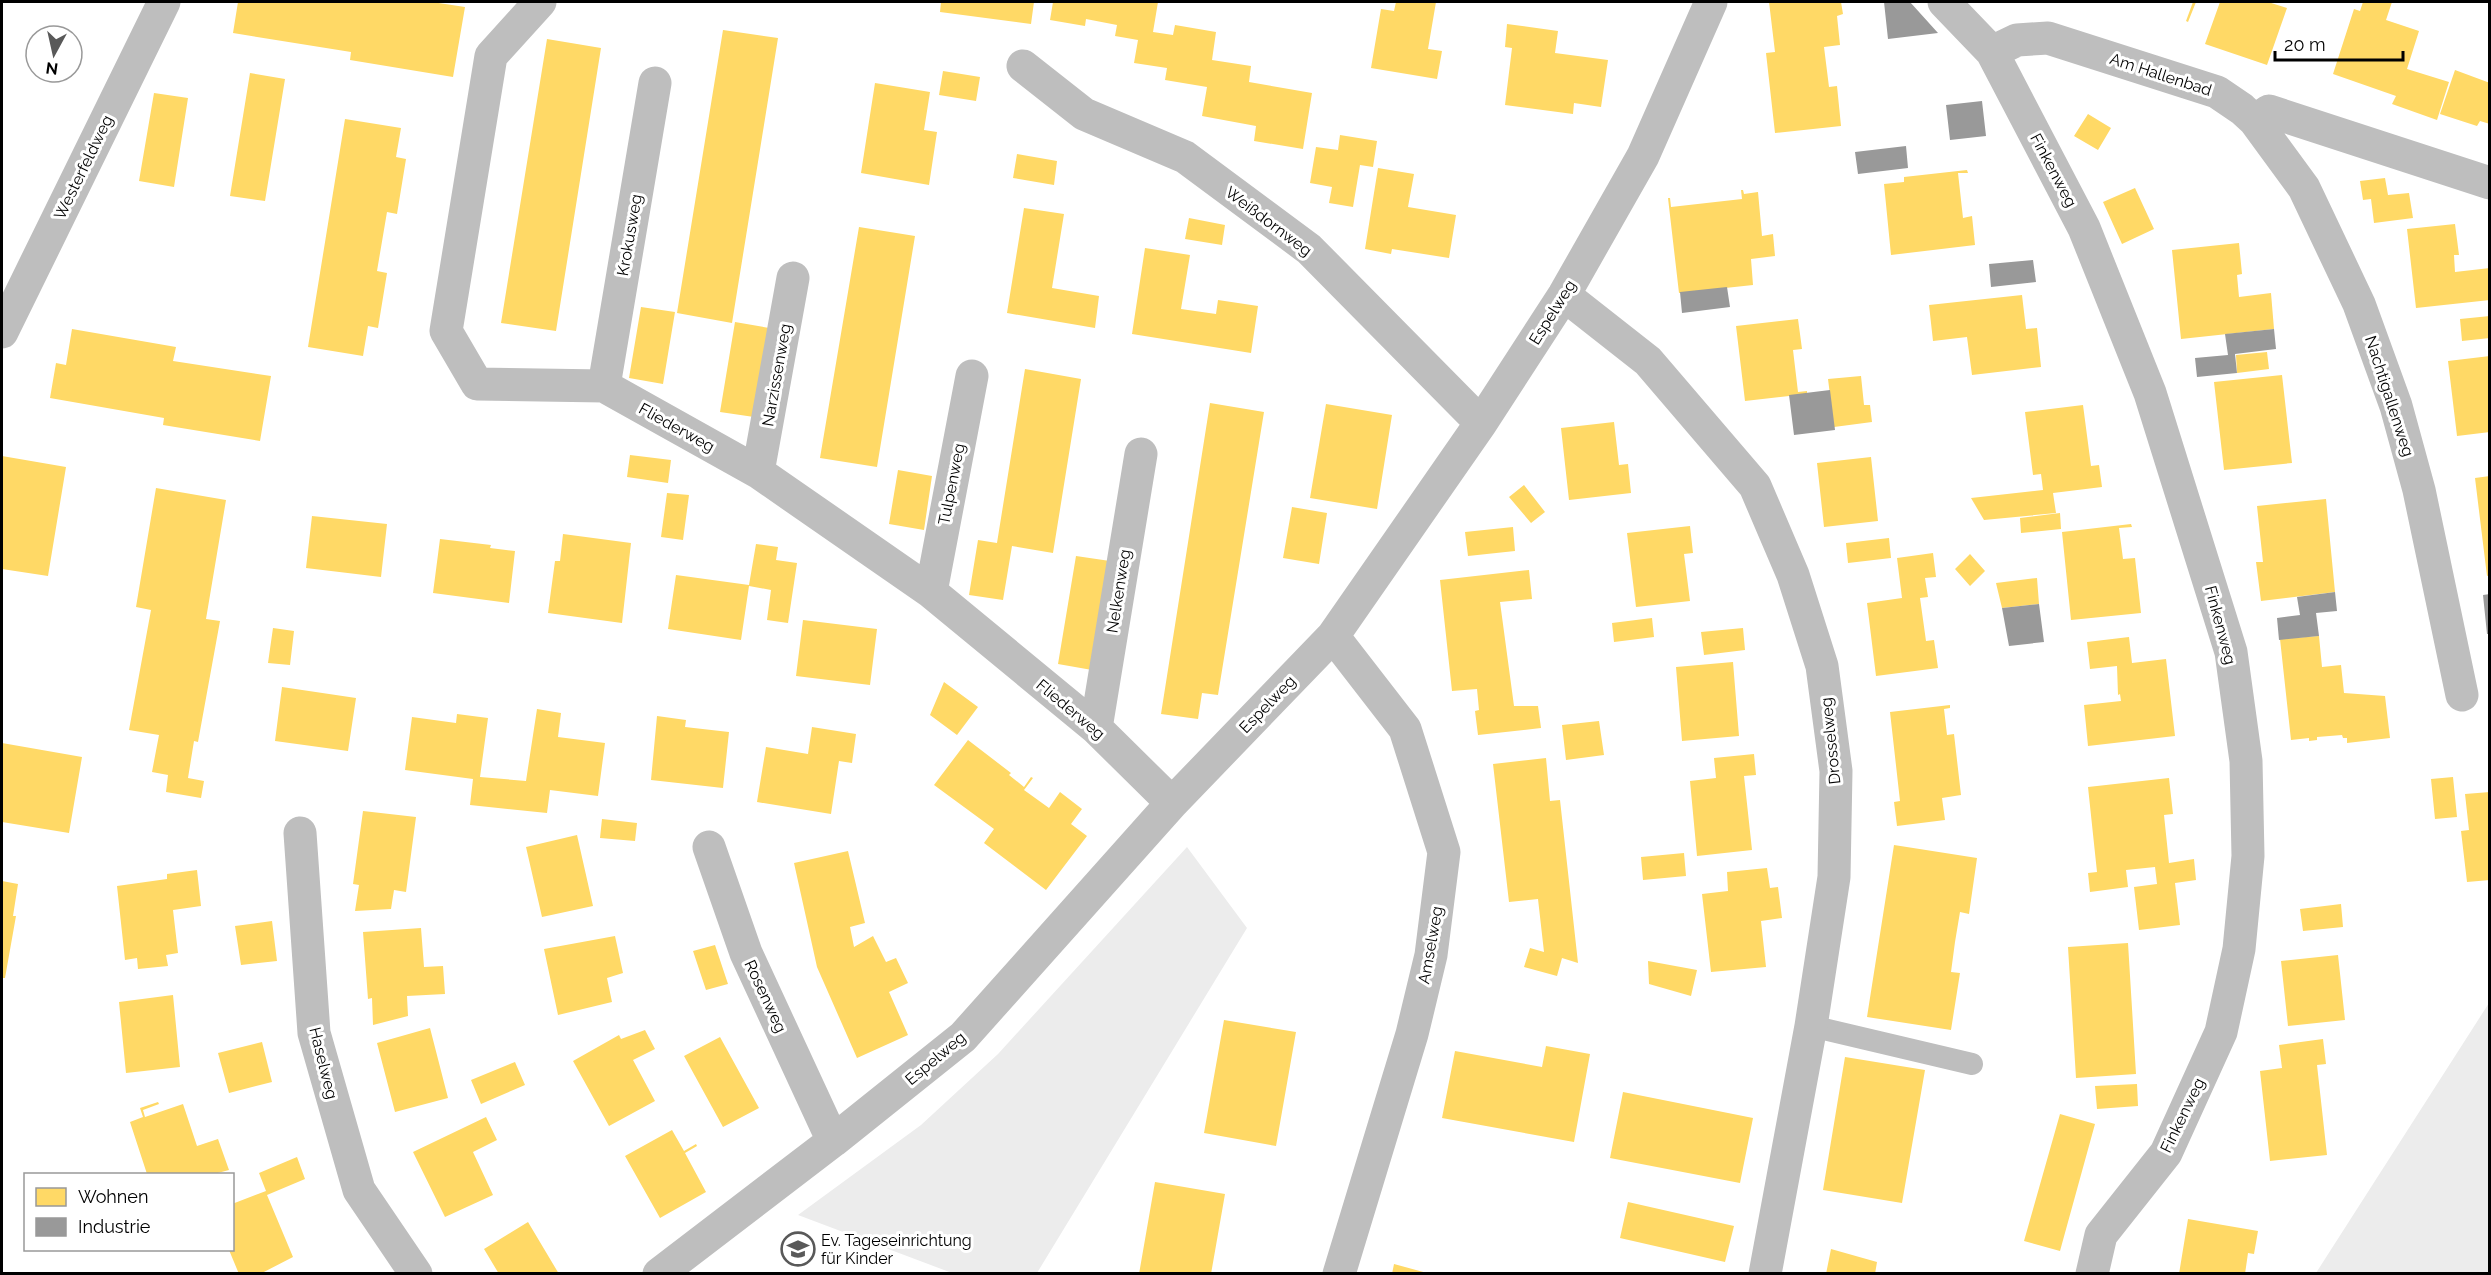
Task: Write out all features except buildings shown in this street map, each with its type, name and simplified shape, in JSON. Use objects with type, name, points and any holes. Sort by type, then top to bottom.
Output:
[{"type":"street","name":"Westerfeldweg","points":[[2,332],[12,289],[164,2]]},
{"type":"street","name":"Fliederweg","points":[[540,2],[491,56],[446,331],[477,384],[604,386],[758,472],[931,592],[1096,728],[1172,803]]},
{"type":"street","name":"Espelweg","points":[[659,1274],[833,1141],[963,1036],[1172,803],[1333,636],[1481,423],[1564,295],[1643,156],[1710,2]]},
{"type":"street","name":"Finkenweg","points":[[1944,2],[1992,52],[2084,228],[2150,393],[2231,652],[2246,761],[2248,856],[2246,880],[2239,949],[2221,1032],[2166,1153],[2101,1235],[2091,1274]]},
{"type":"street","name":"Am Hallenbad","points":[[1992,52],[2017,40],[2048,38],[2217,92],[2242,109],[2255,122]]},
{"type":"street","name":"Weißdornweg","points":[[1023,66],[1084,114],[1185,157],[1309,249],[1481,423]]},
{"type":"street","name":"Krokusweg","points":[[604,386],[655,83]]},
{"type":"street","points":[[2255,122],[2269,111],[2490,183]]},
{"type":"street","name":"Nachtigallenweg","points":[[2255,122],[2304,188],[2360,304],[2396,406],[2419,490],[2462,695]]},
{"type":"street","name":"Narzissenweg","points":[[758,472],[793,278]]},
{"type":"street","name":"Drosselweg","points":[[1564,295],[1648,361],[1755,486],[1793,575],[1822,666],[1836,771],[1834,878],[1811,1026],[1765,1274]]},
{"type":"street","name":"Tulpenweg","points":[[931,592],[972,375]]},
{"type":"street","name":"Nelkenweg","points":[[1096,728],[1141,454]]},
{"type":"street","name":"Amselweg","points":[[1333,636],[1405,729],[1444,852],[1431,955],[1412,1034],[1338,1274]]},
{"type":"street","name":"Haselweg","points":[[300,833],[314,1033],[359,1190],[416,1274]]},
{"type":"street","name":"Rosenweg","points":[[709,847],[747,952],[833,1141]]},
{"type":"lane","points":[[1811,1026],[1972,1064]]},
{"type":"shaded area","points":[[1187,847],[1247,928],[1037,1273],[952,1273],[798,1215],[921,1125],[998,1054]]},
{"type":"shaded area","points":[[2489,1003],[2489,1273],[2316,1273]]},
{"type":"place","name":"Ev. Tageseinrichtung für Kinder","points":[[798,1249]]}]
